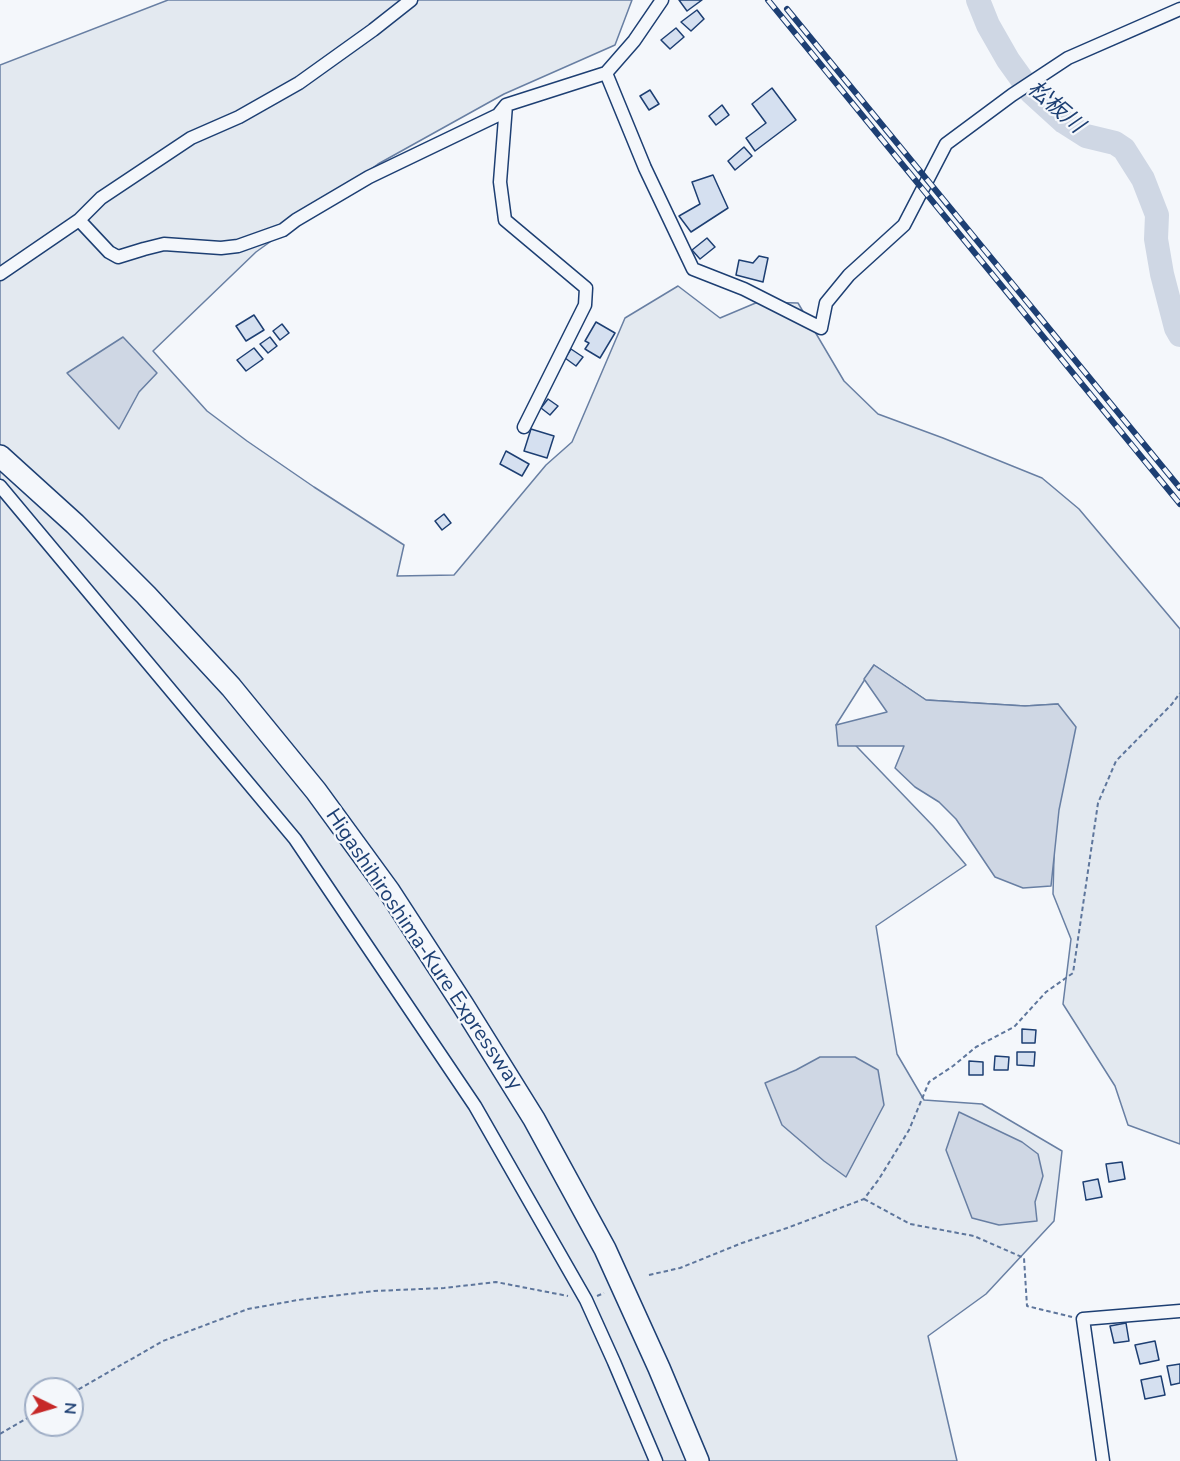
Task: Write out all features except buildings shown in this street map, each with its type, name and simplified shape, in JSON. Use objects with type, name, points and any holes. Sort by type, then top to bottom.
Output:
[{"type":"highway","name":"Higashihiroshima-Kure Expressway","points":[[0,456],[75,524],[146,595],[231,687],[316,790],[388,891],[534,1119],[604,1250],[659,1368],[698,1461]]},
{"type":"street","points":[[0,274],[79,220],[101,198],[191,138],[239,117],[300,83],[411,0]]},
{"type":"street","points":[[79,220],[109,252],[118,257],[164,244],[221,248],[238,246],[283,230],[369,177],[498,115],[506,105],[606,73],[634,41],[662,0]]},
{"type":"street","points":[[606,73],[645,168],[693,269],[744,289],[821,328],[826,303],[849,275],[904,225],[946,144],[1068,57],[1180,9]]},
{"type":"street","points":[[506,105],[500,182],[505,220],[586,288],[585,305],[524,427]]},
{"type":"street","points":[[0,486],[296,839],[475,1106],[586,1300],[656,1461]]},
{"type":"street","points":[[1103,1461],[1083,1319],[1180,1311]]},
{"type":"path","points":[[649,1275],[680,1268],[864,1199],[909,1130],[929,1082],[976,1047],[1014,1027],[1046,992],[1072,973],[1098,803],[1116,761],[1180,693]]},
{"type":"path","points":[[864,1199],[910,1224],[974,1236],[1024,1258],[1027,1306],[1083,1319]]},
{"type":"path","points":[[84,1386],[164,1341],[248,1309],[297,1300],[374,1291],[444,1288],[496,1282],[586,1300]]},
{"type":"path","points":[[0,1434],[24,1420]]},
{"type":"shaded area","points":[[168,0],[632,0],[615,45],[504,94],[378,164],[256,252],[153,351],[207,411],[314,487],[404,545],[397,576],[454,575],[546,465],[572,442],[625,318],[678,286],[720,318],[758,302],[798,303],[844,381],[878,414],[1042,478],[1079,509],[1180,629],[1180,1144],[1128,1125],[1115,1086],[1063,1004],[1071,939],[1053,894],[1058,704],[1025,706],[926,700],[874,665],[836,725],[933,826],[966,865],[876,926],[897,1054],[924,1100],[982,1104],[1062,1151],[1054,1221],[986,1294],[928,1336],[957,1461],[0,1461],[0,65]]},
{"type":"shaded area","points":[[123,337],[157,373],[139,392],[119,429],[67,373]]},
{"type":"shaded area","points":[[874,665],[926,700],[1025,706],[1058,704],[1076,727],[1059,810],[1051,886],[1023,888],[995,877],[956,819],[939,802],[915,787],[895,768],[904,746],[838,746],[836,725],[887,712],[864,679]]},
{"type":"shaded area","points":[[820,1057],[855,1057],[878,1070],[884,1105],[846,1177],[782,1125],[765,1083]]},
{"type":"shaded area","points":[[959,1112],[1022,1142],[1038,1154],[1043,1176],[1035,1202],[1037,1221],[999,1225],[972,1218],[946,1150]]},
{"type":"waterway","name":"松板川","points":[[978,0],[988,25],[1008,60],[1031,92],[1064,122],[1086,136],[1115,143],[1124,149],[1143,179],[1157,215],[1156,239],[1162,274],[1176,328],[1180,335]]},
{"type":"railway","points":[[768,0],[1180,504]]},
{"type":"railway","points":[[787,9],[1180,488]]}]
